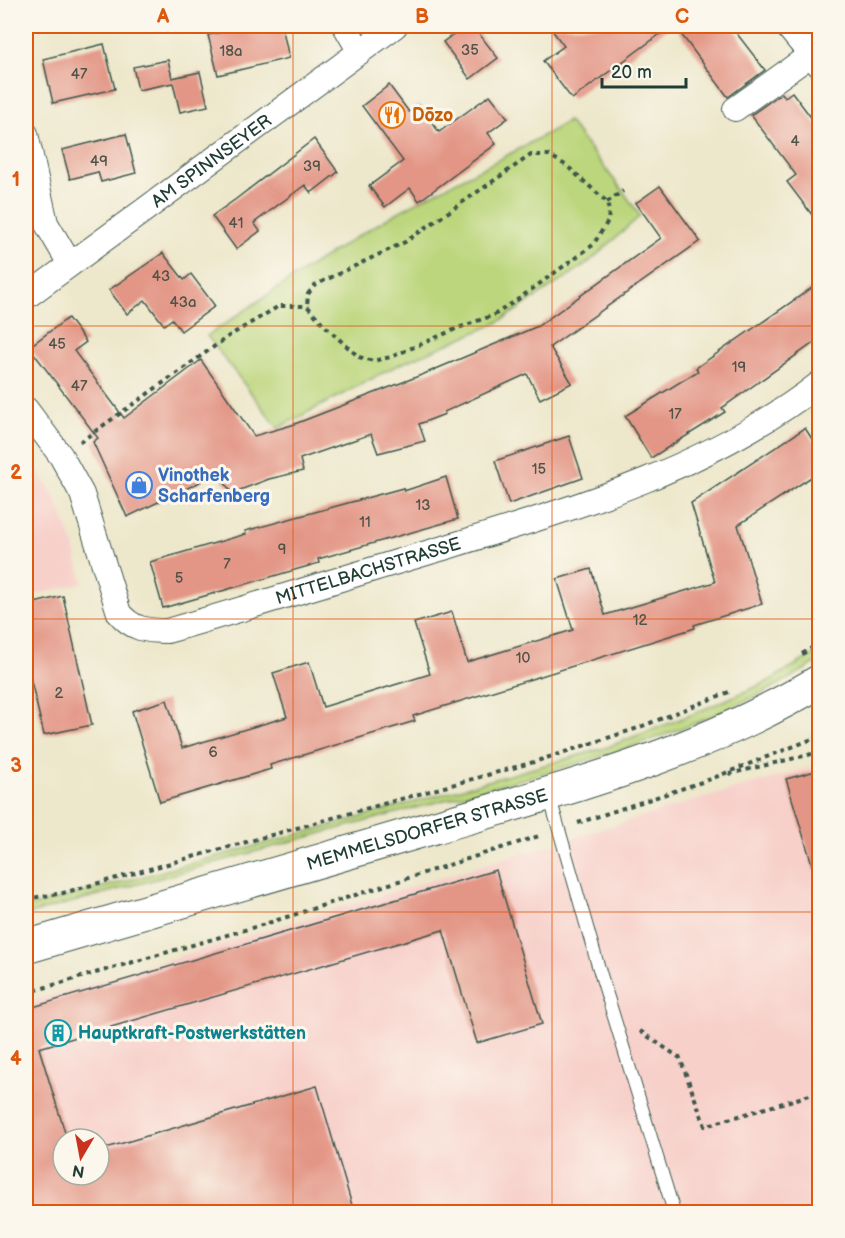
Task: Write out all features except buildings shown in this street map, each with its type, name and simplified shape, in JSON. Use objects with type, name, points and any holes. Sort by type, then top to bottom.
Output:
[{"type":"main road","name":"MEMMELSDORFER STRASSE","points":[[26,946],[549,794],[651,761],[733,728],[819,681]]},
{"type":"street","points":[[345,26],[360,52]]},
{"type":"street","name":"AM SPINNSEYER","points":[[26,297],[395,26]]},
{"type":"street","points":[[735,109],[816,56],[787,26]]},
{"type":"street","points":[[26,134],[46,223],[70,264]]},
{"type":"street","name":"MITTELBACHSTRASSE","points":[[26,409],[61,456],[82,494],[119,613],[126,622],[140,629],[166,631],[529,522],[622,490],[734,438],[795,402],[819,383]]},
{"type":"lane","points":[[549,794],[618,1034],[674,1212]]},
{"type":"path","points":[[531,155],[549,155],[567,166],[607,202],[608,221],[593,245],[517,300],[494,315],[391,357],[373,361],[358,357],[307,306],[308,294],[315,285],[405,243],[531,155]]},
{"type":"path","points":[[607,202],[623,191]]},
{"type":"path","points":[[61,456],[230,336],[279,306],[307,306]]},
{"type":"path","points":[[799,655],[819,643]]},
{"type":"path","points":[[26,898],[63,893],[534,762],[635,729],[738,688]]},
{"type":"path","points":[[26,993],[264,924],[559,830],[708,780],[819,736]]},
{"type":"path","points":[[708,780],[819,752]]},
{"type":"path","points":[[618,1034],[639,1030],[680,1058],[705,1126],[819,1092]]},
{"type":"shaded area","points":[[26,451],[56,499],[74,546],[83,583],[26,597]]},
{"type":"shaded area","points":[[819,765],[819,1212],[26,1212],[26,1003]]},
{"type":"green space","points":[[568,121],[640,216],[588,263],[497,323],[396,366],[278,428],[207,336],[371,228]]},
{"type":"green space","points":[[819,651],[819,661],[772,688],[724,711],[623,749],[519,780],[26,915],[26,908],[326,827],[605,748],[767,682]]},
{"type":"place","name":"Dōzo","points":[[392,115]]},
{"type":"place","name":"Vinothek Scharfenberg","points":[[139,485]]},
{"type":"place","name":"Hauptkraft-Postwerkstätten","points":[[58,1033]]}]
